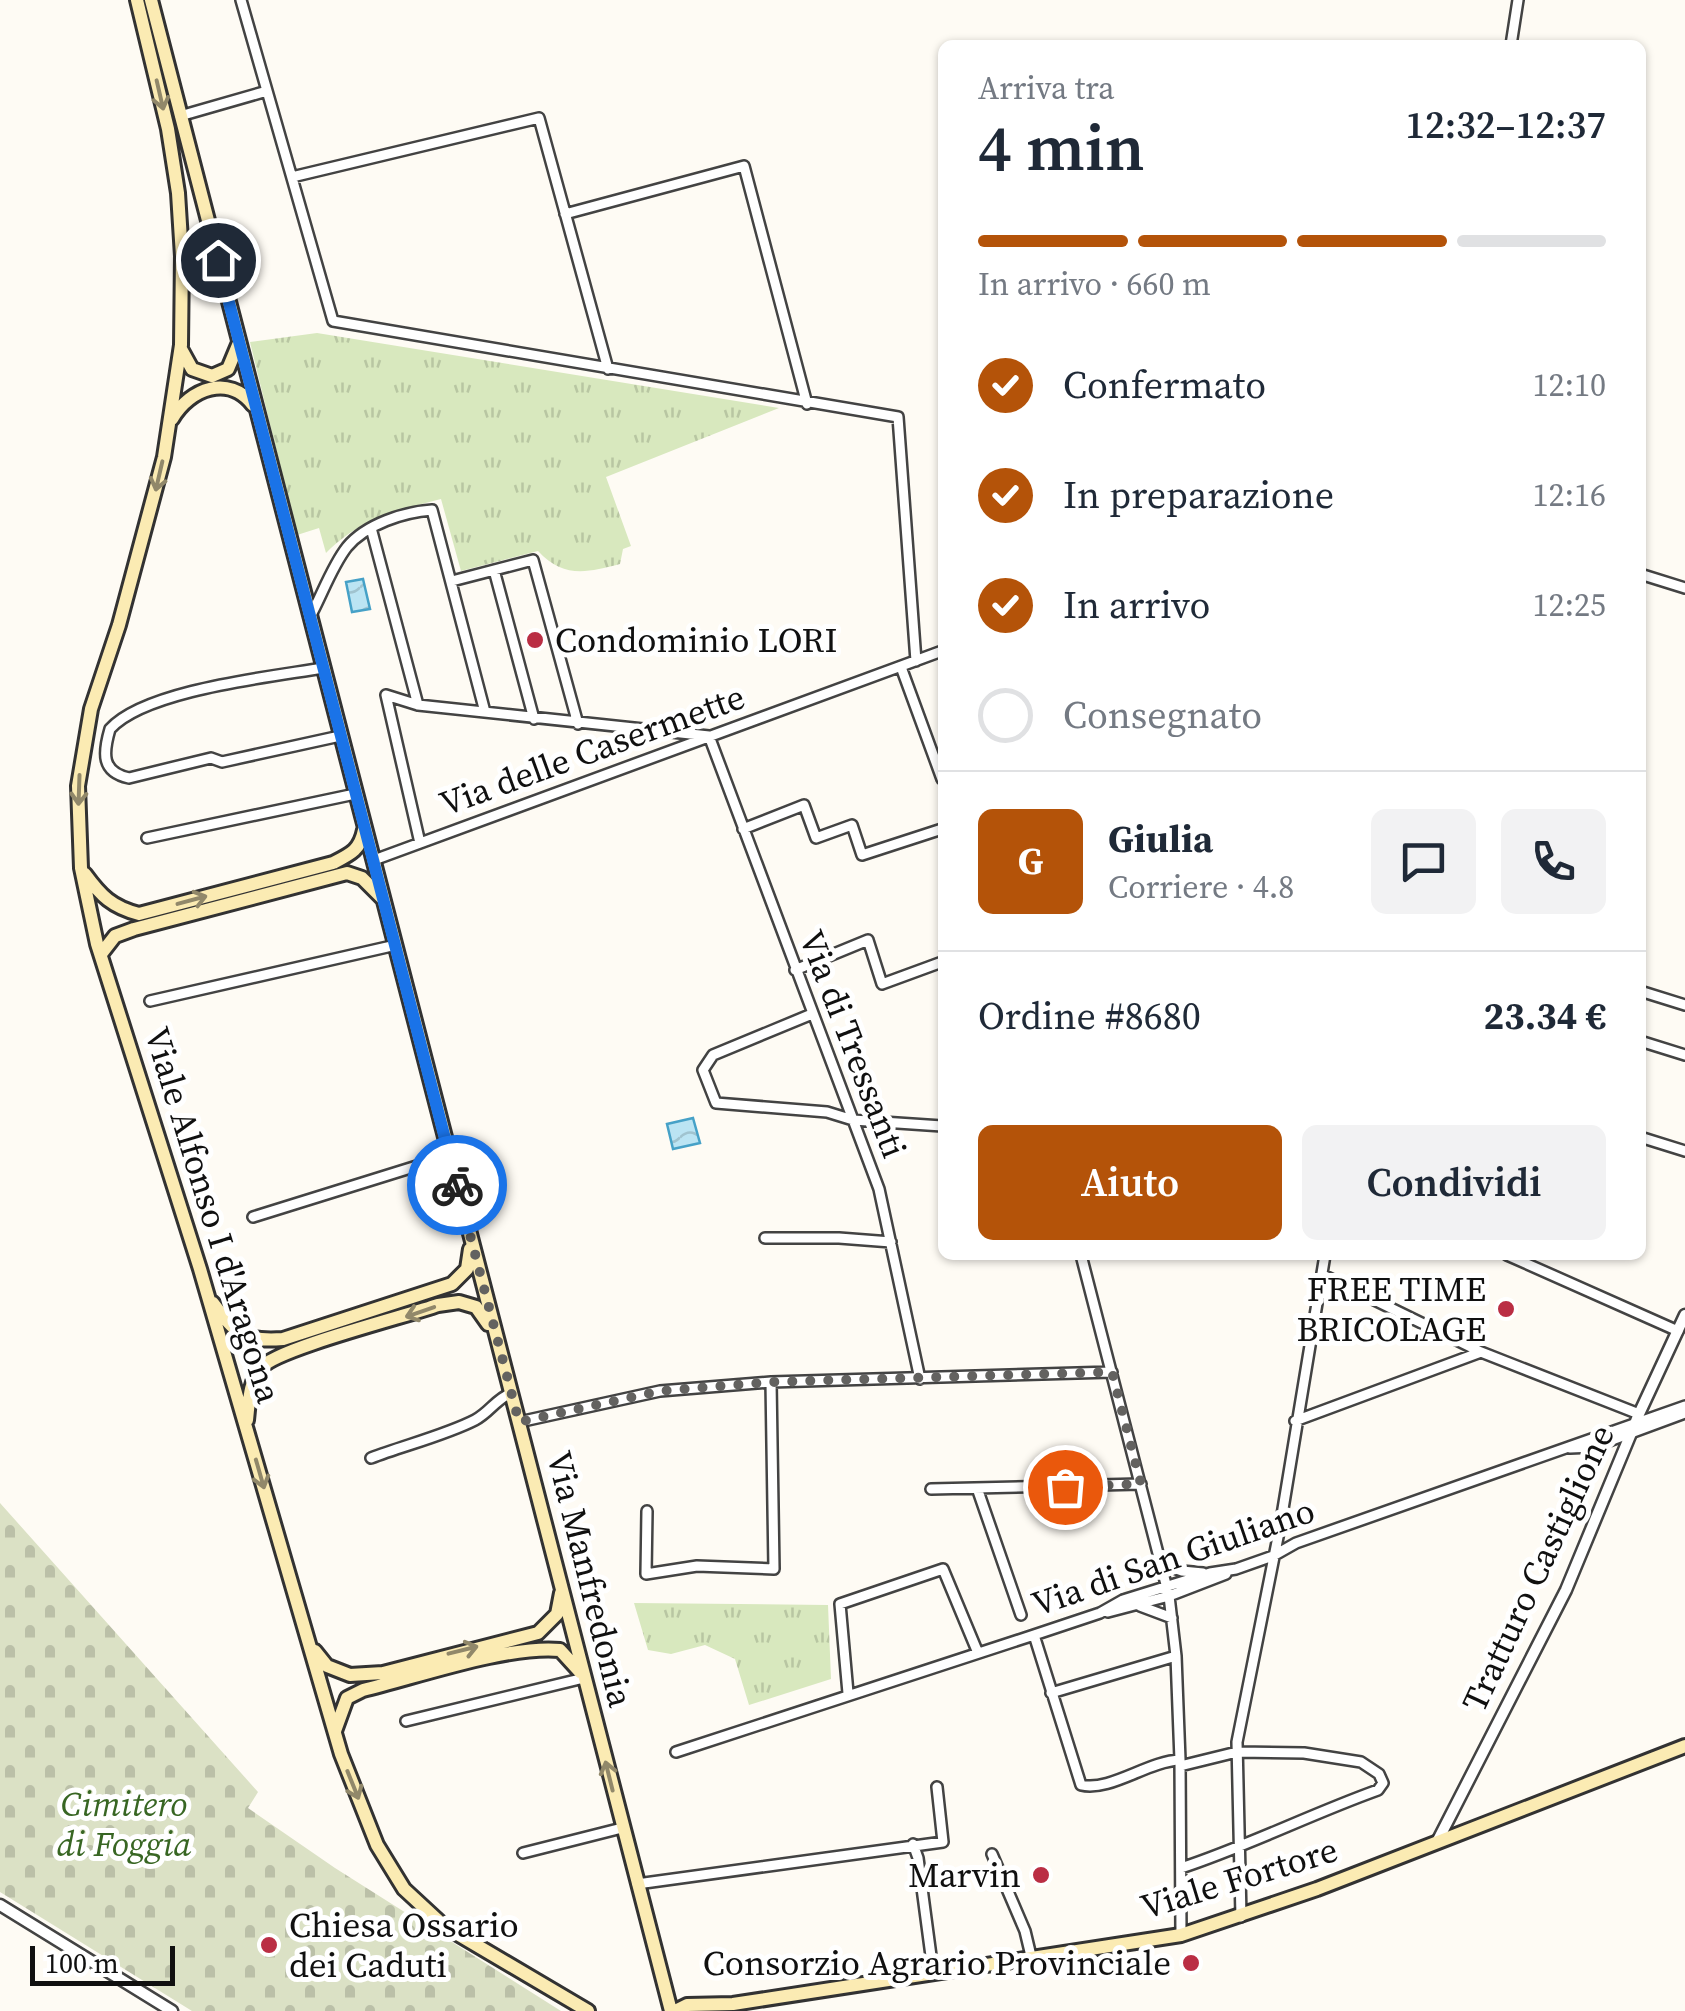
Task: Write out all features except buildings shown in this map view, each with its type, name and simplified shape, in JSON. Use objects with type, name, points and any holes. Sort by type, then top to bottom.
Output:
[{"type":"main road","points":[[137,0],[168,129],[178,193],[182,256],[180,345],[185,360],[194,372],[216,376],[233,364],[238,333]]},
{"type":"main road","name":"Via Manfredonia","points":[[151,0],[662,1983],[676,2000],[676,2008]]},
{"type":"main road","name":"Viale Alfonso I d'Aragona","points":[[180,345],[170,425],[148,521],[90,709],[78,786],[81,868],[101,954],[208,1297],[335,1732],[377,1845],[404,1889],[444,1926],[586,2011]]},
{"type":"main road","points":[[170,425],[190,396],[222,387],[244,395],[259,416]]},
{"type":"main road","points":[[81,868],[115,908],[139,914],[333,864],[355,852],[365,828]]},
{"type":"main road","points":[[101,954],[115,936],[134,929],[347,873],[362,878],[383,900]]},
{"type":"main road","points":[[208,1297],[229,1324],[254,1341],[283,1339],[452,1284],[467,1269],[471,1241]]},
{"type":"main road","points":[[246,1428],[253,1382],[263,1364],[291,1350],[459,1302],[476,1307],[497,1340]]},
{"type":"main road","points":[[310,1646],[327,1666],[350,1675],[383,1673],[538,1633],[557,1614],[562,1588]]},
{"type":"main road","points":[[335,1732],[347,1698],[363,1690],[492,1658],[539,1648],[560,1650],[584,1678]]},
{"type":"main road","name":"Viale Fortore","points":[[676,2008],[733,2004],[1181,1934],[1240,1917],[1685,1746]]},
{"type":"main road","name":"Viale Fortore","points":[[718,2011],[733,2004]]},
{"type":"street","points":[[241,0],[334,321],[898,417],[916,661]]},
{"type":"street","points":[[1512,40],[1518,0]]},
{"type":"street","points":[[180,116],[267,91]]},
{"type":"street","points":[[292,177],[539,118],[608,369]]},
{"type":"street","points":[[566,214],[744,166],[807,404]]},
{"type":"street","points":[[310,617],[348,546],[371,528],[432,510],[485,712]]},
{"type":"street","points":[[371,528],[418,705]]},
{"type":"street","points":[[452,580],[533,560],[578,724]]},
{"type":"street","points":[[494,570],[534,719]]},
{"type":"street","points":[[1646,576],[1685,588]]},
{"type":"street","name":"Via delle Casermette","points":[[374,860],[938,653]]},
{"type":"street","points":[[901,667],[938,768]]},
{"type":"street","points":[[323,668],[212,688],[142,708],[110,730],[104,756],[107,768],[129,778],[211,758],[222,762],[340,736]]},
{"type":"street","points":[[420,843],[386,694],[418,705],[708,736]]},
{"type":"street","name":"Via di Tressanti","points":[[708,736],[879,1188],[920,1379]]},
{"type":"street","points":[[147,838],[355,794]]},
{"type":"street","points":[[742,829],[804,804],[816,838],[852,825],[862,854],[938,830]]},
{"type":"street","points":[[795,970],[868,940],[882,984],[938,963]]},
{"type":"street","points":[[150,1001],[396,944]]},
{"type":"street","points":[[1646,994],[1685,1005]]},
{"type":"street","points":[[812,1014],[713,1055],[703,1070],[716,1103],[938,1126]]},
{"type":"street","points":[[1646,1043],[1685,1056]]},
{"type":"street","points":[[1646,1139],[1685,1151]]},
{"type":"street","points":[[253,1216],[449,1156]]},
{"type":"street","points":[[765,1238],[891,1242]]},
{"type":"street","points":[[1083,1260],[1162,1564],[1172,1618],[1180,1763],[1181,1934]]},
{"type":"street","points":[[1240,1917],[1237,1752],[1324,1260]]},
{"type":"street","points":[[1518,1260],[1678,1331]]},
{"type":"street","points":[[1323,1275],[1635,1424]]},
{"type":"street","name":"Tratturo Castiglione","points":[[1437,1842],[1566,1590],[1685,1314]]},
{"type":"street","points":[[1295,1421],[1482,1352]]},
{"type":"street","points":[[519,1422],[660,1391],[771,1382],[1112,1372]]},
{"type":"street","points":[[647,1512],[646,1574],[698,1566],[774,1569],[771,1382]]},
{"type":"street","points":[[371,1458],[471,1422],[490,1411],[497,1399],[511,1393]]},
{"type":"street","points":[[1646,1399],[1663,1412]]},
{"type":"street","name":"Via di San Giuliano","points":[[676,1752],[1034,1635],[1100,1612],[1122,1600],[1168,1591],[1210,1573],[1236,1569],[1296,1543],[1685,1406]]},
{"type":"street","points":[[1562,1449],[1600,1444],[1635,1424],[1685,1414]]},
{"type":"street","points":[[1600,1444],[1622,1454]]},
{"type":"street","points":[[932,1489],[1141,1484]]},
{"type":"street","points":[[977,1488],[1021,1615]]},
{"type":"street","points":[[1162,1564],[1182,1571],[1210,1573]]},
{"type":"street","points":[[848,1693],[840,1604],[943,1569],[978,1653]]},
{"type":"street","points":[[1100,1612],[1137,1606],[1168,1591],[1212,1582],[1236,1569]]},
{"type":"street","points":[[1137,1606],[1172,1618]]},
{"type":"street","points":[[1034,1635],[1082,1785],[1095,1786],[1161,1762],[1180,1763],[1237,1752],[1304,1753],[1362,1762],[1379,1774],[1383,1783],[1378,1790],[1240,1848],[1181,1868]]},
{"type":"street","points":[[1052,1693],[1176,1656]]},
{"type":"street","points":[[406,1721],[584,1678]]},
{"type":"street","points":[[637,1884],[943,1842],[937,1787]]},
{"type":"street","points":[[524,1853],[622,1828]]},
{"type":"street","points":[[913,1844],[933,1971]]},
{"type":"street","points":[[992,1854],[1025,1931],[1031,1956]]},
{"type":"street","points":[[0,1905],[172,2011]]},
{"type":"street","name":"Viale Alfonso I d'Aragona","points":[[572,2002],[598,2011]]},
{"type":"street","points":[[656,2011],[676,2008]]},
{"type":"green space","points":[[317,333],[779,408],[606,477],[631,546],[623,549],[620,564],[576,571],[557,566],[538,551],[461,571],[441,499],[366,524],[326,553],[319,528],[297,535],[250,342]]},
{"type":"green space","name":"Cimitero di Foggia","points":[[0,1503],[258,1792],[248,1808],[561,2011],[192,2011],[0,1892]]},
{"type":"green space","points":[[634,1603],[828,1605],[831,1679],[749,1705],[735,1659],[705,1645],[671,1654],[648,1650]]},
{"type":"water","points":[[363,579],[370,609],[352,612],[346,582]]},
{"type":"water","points":[[693,1118],[700,1143],[673,1149],[667,1124]]},
{"type":"way so far","points":[[457,1185],[519,1422],[660,1391],[771,1382],[1112,1372],[1141,1484],[1065,1487]]},
{"type":"place","name":"Condominio LORI","points":[[535,640]]},
{"type":"place","name":"FREE TIME BRICOLAGE","points":[[1506,1309]]},
{"type":"place","name":"Marvin","points":[[1041,1875]]},
{"type":"place","name":"Chiesa Ossario dei Caduti","points":[[269,1945]]},
{"type":"place","name":"Consorzio Agrario Provinciale","points":[[1191,1963]]},
{"type":"route","points":[[218,260],[457,1185]]}]
